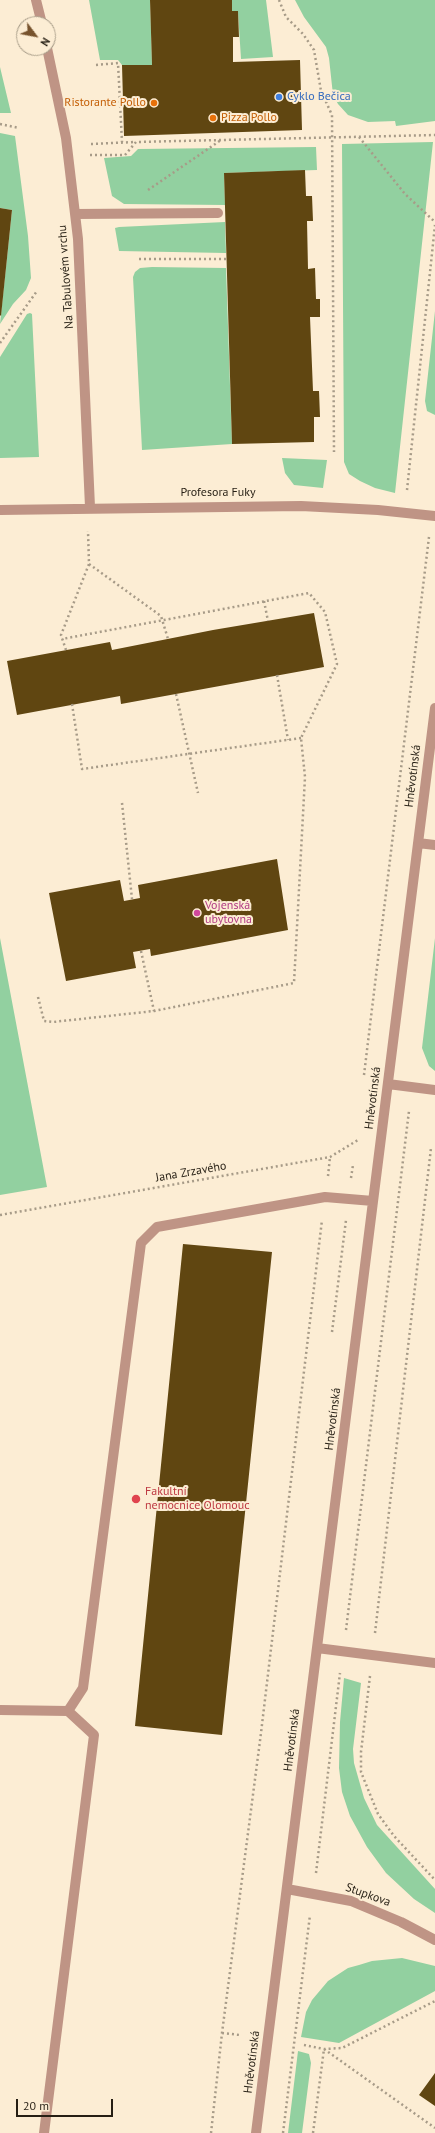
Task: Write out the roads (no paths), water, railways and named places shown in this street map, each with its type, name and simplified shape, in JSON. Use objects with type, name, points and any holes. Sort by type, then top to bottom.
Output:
[{"type":"street","points":[[36,0],[40,16]]},
{"type":"street","name":"Na Tabulovém vrchu","points":[[49,56],[66,138],[80,263],[90,507]]},
{"type":"street","points":[[75,214],[218,213]]},
{"type":"street","name":"Profesora Fuky","points":[[0,510],[90,507],[300,506],[435,516]]},
{"type":"street","name":"Hněvotínská","points":[[256,2133],[435,708]]},
{"type":"street","points":[[418,843],[435,845]]},
{"type":"street","points":[[388,1084],[435,1090]]},
{"type":"street","points":[[68,1711],[83,1688],[141,1243],[157,1227],[325,1197],[373,1200]]},
{"type":"street","points":[[317,1648],[435,1663]]},
{"type":"street","points":[[0,1710],[68,1711],[94,1735],[44,2133]]},
{"type":"street","name":"Stupkova","points":[[287,1889],[351,1901],[376,1910],[435,1940]]},
{"type":"place","name":"Cyklo Bečica","points":[[279,97]]},
{"type":"place","name":"Ristorante Pollo","points":[[154,103]]},
{"type":"place","name":"Pizza Pollo","points":[[213,118]]},
{"type":"place","name":"Vojenská ubytovna","points":[[197,913]]},
{"type":"place","name":"Fakultní nemocnice Olomouc","points":[[136,1499]]}]
